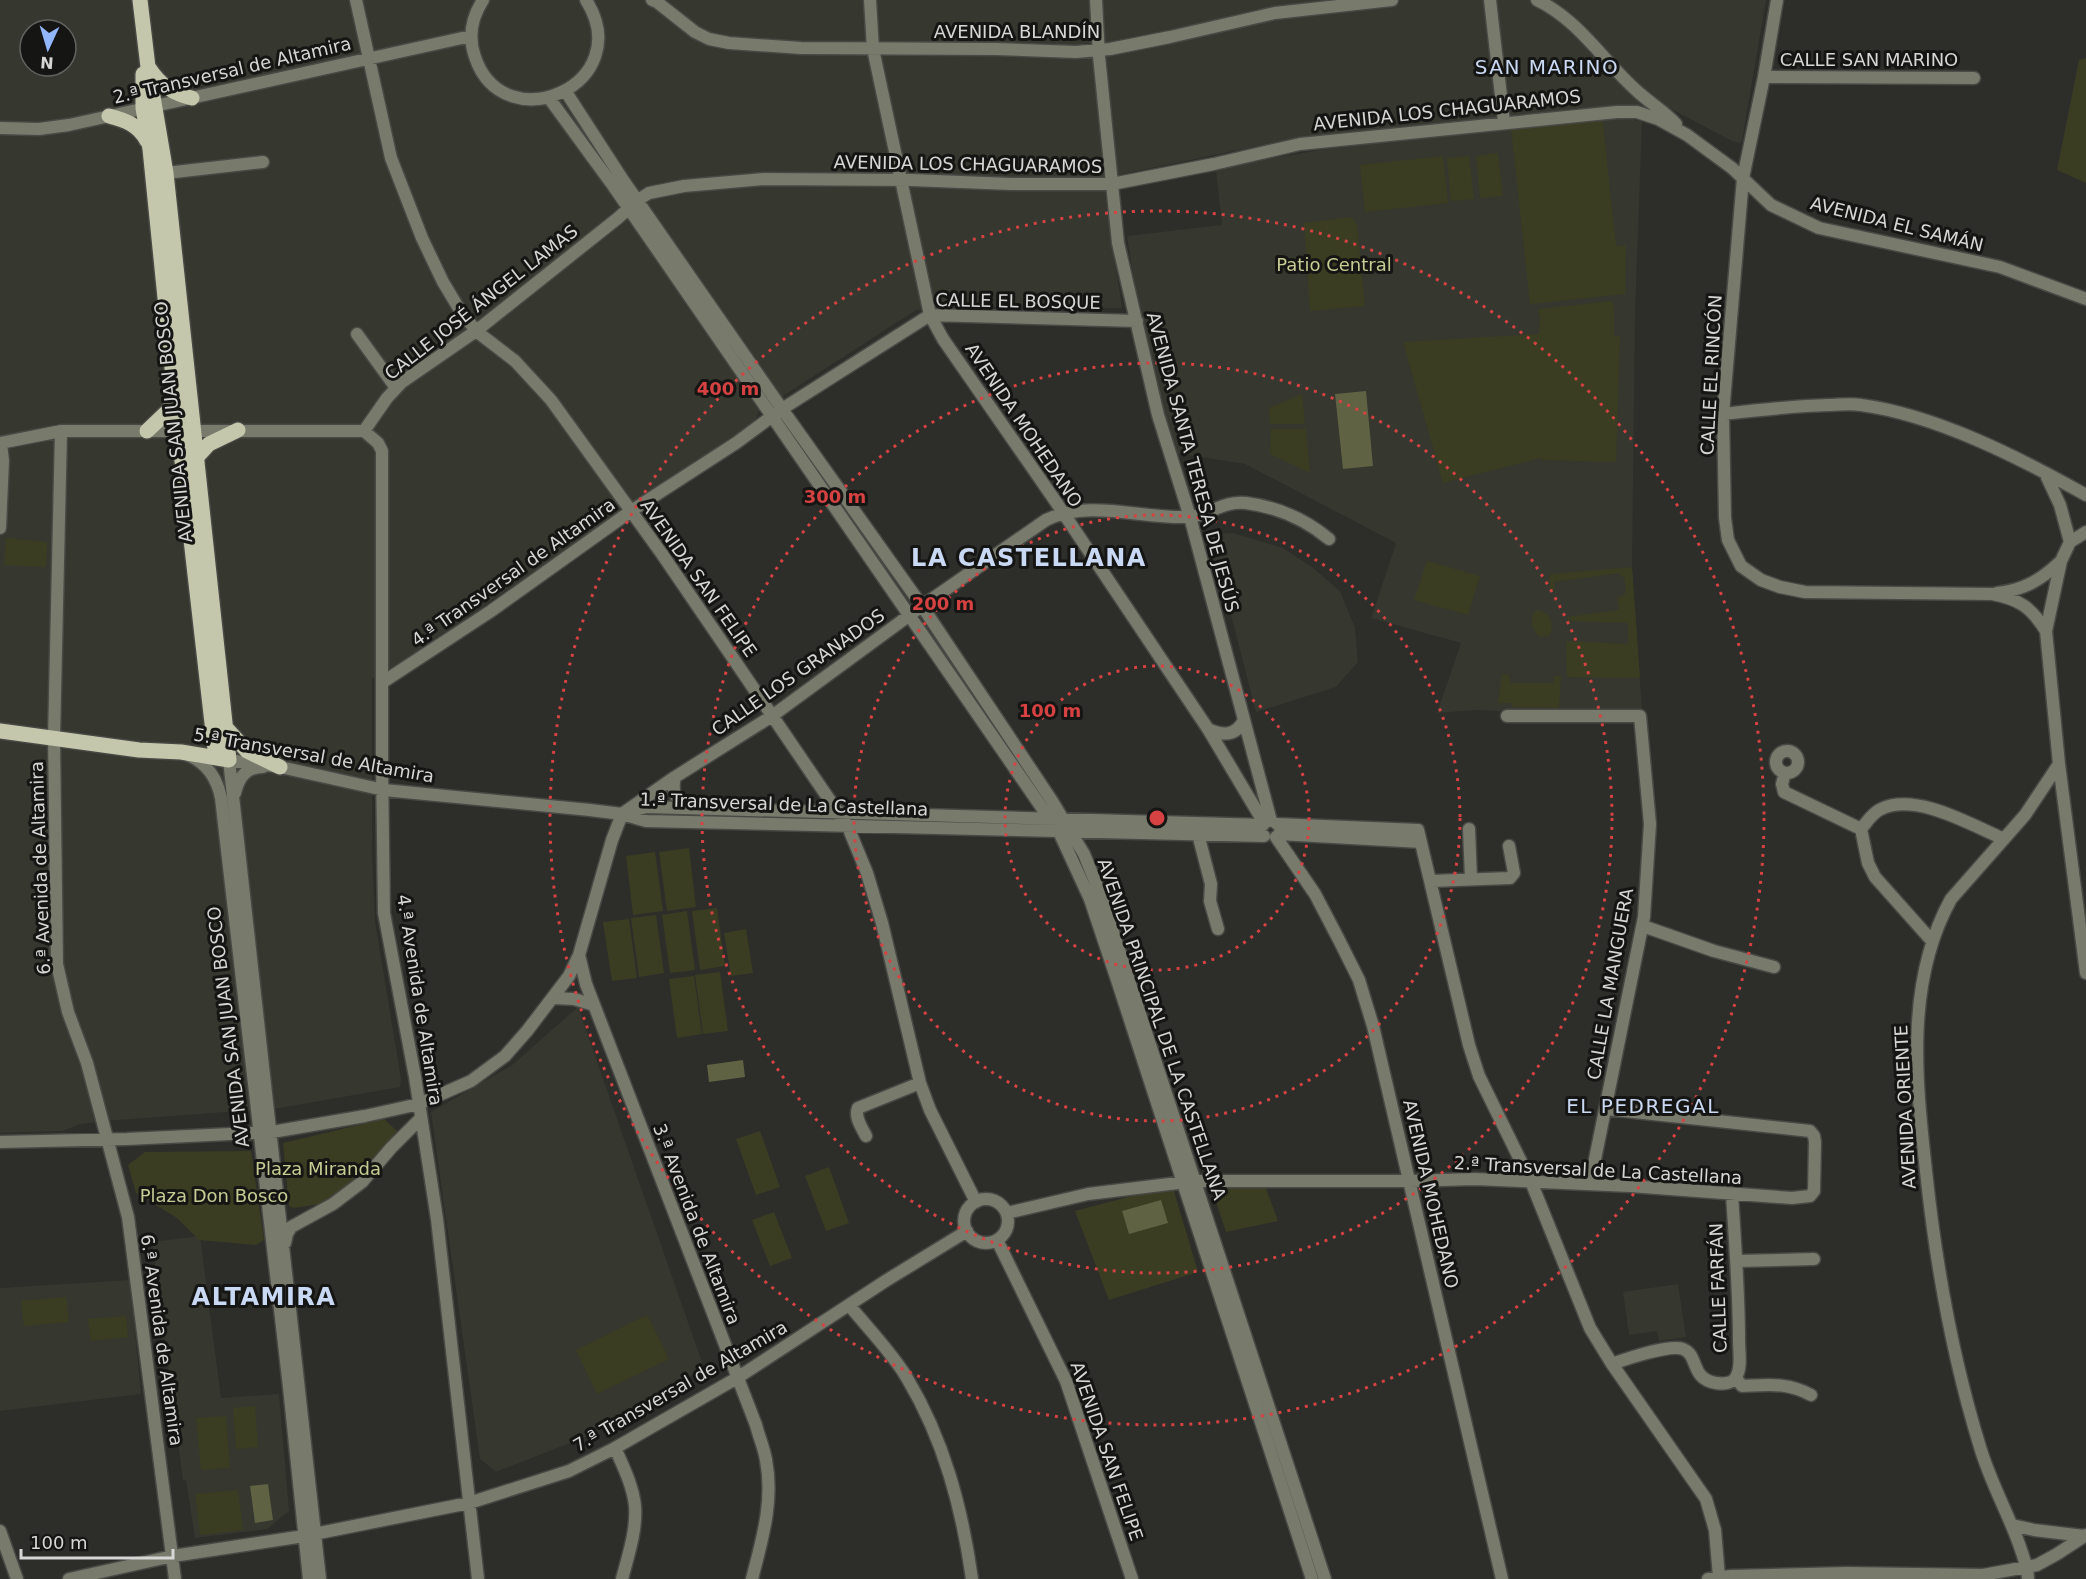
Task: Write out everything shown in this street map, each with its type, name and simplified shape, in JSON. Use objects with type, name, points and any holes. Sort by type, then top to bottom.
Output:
[{"type":"main road","name":"AVENIDA SAN JUAN BOSCO","points":[[140,0],[148,67],[150,149],[175,392],[186,431],[197,458],[220,726]]},
{"type":"main road","points":[[148,67],[166,88],[192,98]]},
{"type":"main road","name":"AVENIDA SAN JUAN BOSCO","points":[[150,107],[166,173],[186,431],[225,764]]},
{"type":"main road","points":[[109,116],[122,119],[141,131],[150,149]]},
{"type":"main road","points":[[147,431],[169,410],[175,392]]},
{"type":"main road","points":[[197,458],[209,444],[238,430]]},
{"type":"main road","points":[[181,752],[205,744],[220,726],[247,751],[279,767]]},
{"type":"main road","name":"5.ª Transversal de Altamira","points":[[0,731],[139,750],[181,752],[225,764]]},
{"type":"street","name":"AVENIDA SAN FELIPE","points":[[356,0],[391,158],[418,228],[443,282],[463,316],[476,331],[515,361],[536,381],[631,511],[848,826],[867,873],[882,923],[920,1083],[930,1110],[976,1202]]},
{"type":"street","points":[[483,0],[474,17],[471,36],[477,64],[495,86],[520,98],[549,98],[566,92],[581,80],[595,55],[597,26],[586,0]]},
{"type":"street","name":"AVENIDA BLANDÍN","points":[[652,0],[695,32],[709,39],[729,43],[873,50],[995,49],[1076,52],[1100,50],[1170,37],[1292,5],[1392,0]]},
{"type":"street","name":"AVENIDA MOHEDANO","points":[[870,0],[873,50],[930,315],[943,339],[1208,729],[1315,894],[1359,980],[1373,1026],[1502,1579]]},
{"type":"street","name":"AVENIDA SANTA TERESA DE JESÚS","points":[[1096,0],[1118,243],[1158,415],[1190,517],[1271,828]]},
{"type":"street","points":[[1490,0],[1504,122]]},
{"type":"street","points":[[1537,0],[1562,15],[1596,46],[1637,92],[1668,115],[1687,135]]},
{"type":"street","name":"CALLE EL RINCÓN","points":[[1777,0],[1743,178],[1723,414],[1725,518],[1728,540],[1741,566],[1761,580],[1805,592],[1992,594],[2013,591],[2030,585],[2040,580],[2061,561]]},
{"type":"street","name":"2.ª Transversal de Altamira","points":[[0,128],[49,128],[471,36]]},
{"type":"street","name":"CALLE SAN MARINO","points":[[1764,77],[1974,78]]},
{"type":"street","name":"AVENIDA PRINCIPAL DE LA CASTELLANA","points":[[566,92],[910,615],[1050,819]]},
{"type":"street","points":[[1637,92],[1639,99],[1637,112]]},
{"type":"street","name":"AVENIDA PRINCIPAL DE LA CASTELLANA","points":[[549,98],[776,413],[922,606],[1061,825],[1090,899],[1189,1181],[1325,1579]]},
{"type":"street","name":"AVENIDA LOS CHAGUARAMOS","points":[[628,209],[649,193],[667,188],[764,179],[1112,184],[1300,144],[1617,112],[1637,112],[1658,119],[1687,135]]},
{"type":"street","points":[[0,138],[18,128]]},
{"type":"street","name":"AVENIDA EL SAMÁN","points":[[1687,135],[1732,168],[1771,205],[1819,228],[2000,267],[2086,299]]},
{"type":"street","points":[[166,173],[263,162]]},
{"type":"street","name":"CALLE JOSÉ ÁNGEL LAMAS","points":[[364,431],[387,398],[406,379],[476,331],[628,209]]},
{"type":"street","name":"CALLE EL BOSQUE","points":[[776,413],[930,315],[1137,321]]},
{"type":"street","points":[[357,334],[396,388]]},
{"type":"street","points":[[1723,414],[1796,406],[1858,404],[1901,412],[1936,424],[2044,472],[2086,495]]},
{"type":"street","name":"4.ª Transversal de Altamira","points":[[383,682],[491,611],[631,511],[776,413]]},
{"type":"street","points":[[0,528],[3,461],[0,443],[61,431],[364,431]]},
{"type":"street","name":"6.ª Avenida de Altamira","points":[[61,431],[54,738],[57,964],[68,1012],[87,1064],[128,1217],[175,1579]]},
{"type":"street","name":"4.ª Avenida de Altamira","points":[[364,431],[378,443],[382,451],[384,913],[419,1104],[437,1219],[478,1579]]},
{"type":"street","points":[[2044,472],[2060,505],[2070,542]]},
{"type":"street","name":"CALLE LOS GRANADOS","points":[[622,814],[675,777],[772,716],[922,606],[1046,520],[1063,514],[1096,510],[1190,517],[1242,502],[1295,516],[1329,540]]},
{"type":"street","points":[[2086,531],[2070,542],[2061,561],[2046,631],[2059,764],[2086,973]]},
{"type":"street","name":"CALLE EL RINCÓN","points":[[1992,594],[2026,606],[2035,613],[2046,631]]},
{"type":"street","name":"CALLE LA MANGUERA","points":[[1507,716],[1640,717],[1650,824],[1643,926],[1590,1184]]},
{"type":"street","points":[[1208,729],[1218,734],[1227,734],[1240,728],[1244,720]]},
{"type":"street","name":"AVENIDA SAN JUAN BOSCO","points":[[181,752],[207,767],[219,785],[266,1133],[284,1247],[309,1535],[309,1579]]},
{"type":"street","name":"5.ª Transversal de Altamira","points":[[225,764],[279,767],[384,790],[622,814]]},
{"type":"street","name":"AVENIDA SAN JUAN BOSCO","points":[[225,764],[234,797],[289,1387],[309,1535],[320,1579]]},
{"type":"street","name":"AVENIDA ORIENTE","points":[[2028,1573],[2012,1526],[1985,1464],[1954,1355],[1938,1270],[1920,1118],[1917,1028],[1926,961],[1932,941],[1951,899],[2025,815],[2059,764]]},
{"type":"street","points":[[234,797],[237,783],[249,769],[279,767]]},
{"type":"street","points":[[1785,773],[1782,784],[1784,792],[1861,829]]},
{"type":"street","points":[[675,777],[673,786],[675,796],[680,803],[691,808]]},
{"type":"street","points":[[1861,829],[1881,809],[1910,803],[1940,812],[2004,839]]},
{"type":"street","name":"1.ª Transversal de La Castellana","points":[[622,814],[646,807],[1050,819],[1071,831],[1198,834],[1271,828]]},
{"type":"street","points":[[0,1142],[266,1133],[419,1104],[471,1081],[505,1056],[554,998],[569,976],[579,955],[600,877],[622,814]]},
{"type":"street","name":"1.ª Transversal de La Castellana","points":[[622,814],[646,821],[848,826],[1061,825],[1271,828],[1420,836],[1431,881]]},
{"type":"street","points":[[1469,829],[1471,879]]},
{"type":"street","points":[[1861,829],[1869,863],[1875,877],[1932,941]]},
{"type":"street","name":"AVENIDA PRINCIPAL DE LA CASTELLANA","points":[[1071,831],[1102,898],[1312,1579]]},
{"type":"street","points":[[1198,834],[1211,884],[1210,901],[1218,929]]},
{"type":"street","points":[[1509,846],[1514,873],[1509,878],[1431,881],[1469,1045],[1479,1076],[1531,1181],[1585,1317],[1612,1364],[1706,1499],[1714,1530],[1714,1578],[1961,1576],[2028,1573],[2085,1535]]},
{"type":"street","points":[[1643,926],[1714,951],[1774,967]]},
{"type":"street","name":"3.ª Avenida de Altamira","points":[[579,955],[586,984],[756,1425],[764,1452],[769,1490],[764,1532],[752,1579]]},
{"type":"street","points":[[554,998],[574,999],[594,1005]]},
{"type":"street","points":[[866,1136],[856,1112],[858,1108],[920,1083]]},
{"type":"street","name":"2.ª Transversal de La Castellana","points":[[1007,1213],[1088,1194],[1189,1181],[1475,1179],[1590,1184],[1792,1198],[1810,1196],[1814,1191],[1814,1136],[1810,1131],[1606,1109]]},
{"type":"street","points":[[284,1247],[291,1227],[333,1204],[362,1182],[421,1118]]},
{"type":"street","name":"CALLE FARFÁN","points":[[1612,1364],[1661,1350],[1682,1348],[1687,1351],[1701,1377],[1705,1380],[1727,1383],[1737,1378],[1739,1364],[1737,1261],[1732,1194]]},
{"type":"street","points":[[991,1200],[1001,1205],[1007,1213],[1007,1228],[997,1240],[980,1242],[967,1231],[965,1217],[976,1202],[991,1200]]},
{"type":"street","name":"7.ª Transversal de Altamira","points":[[69,1579],[172,1556],[309,1535],[469,1503],[569,1471],[615,1449],[737,1378],[967,1231]]},
{"type":"street","name":"AVENIDA SAN FELIPE","points":[[997,1240],[1069,1387],[1132,1579]]},
{"type":"street","points":[[1737,1261],[1814,1259]]},
{"type":"street","points":[[849,1305],[906,1376],[939,1441],[966,1538],[972,1579]]},
{"type":"street","points":[[1737,1378],[1742,1386],[1780,1385],[1796,1388],[1811,1395]]},
{"type":"street","points":[[615,1449],[631,1489],[635,1506],[635,1523],[622,1579]]},
{"type":"street","points":[[2012,1526],[2085,1535]]},
{"type":"street","points":[[0,1531],[17,1579]]},
{"type":"shaded area","points":[[0,0],[1766,0],[1740,143],[1660,103],[1301,137],[1103,178],[1122,308],[944,307],[916,310],[758,412],[752,423],[399,663],[372,679],[372,854],[375,921],[401,1079],[400,1087],[280,1108],[104,1121],[81,1124],[62,1131],[0,1133]]},
{"type":"shaded area","points":[[1602,116],[1642,121],[1635,314],[1632,567],[1642,710],[1566,714],[1476,710],[1437,713],[1461,643],[1371,618],[1396,543],[1245,464],[1188,455],[1185,450],[1175,457],[1136,292],[1127,236],[1222,225],[1216,171],[1229,168],[1229,166],[1320,150]]},
{"type":"shaded area","points":[[1366,391],[1373,466],[1343,469],[1335,394]]},
{"type":"shaded area","points":[[1233,533],[1283,548],[1312,567],[1340,591],[1355,628],[1358,662],[1336,687],[1256,712],[1232,619],[1205,534]]},
{"type":"shaded area","points":[[578,1007],[704,1368],[593,1434],[496,1472],[480,1459],[431,1112],[511,1066]]},
{"type":"shaded area","points":[[743,1060],[745,1077],[709,1082],[707,1065]]},
{"type":"shaded area","points":[[1161,1200],[1168,1223],[1129,1234],[1122,1211]]},
{"type":"shaded area","points":[[200,1236],[221,1398],[279,1394],[289,1511],[267,1529],[195,1538],[186,1480],[183,1480],[152,1242]]},
{"type":"shaded area","points":[[130,1280],[141,1394],[0,1411],[0,1288]]},
{"type":"shaded area","points":[[1678,1284],[1686,1337],[1659,1341],[1657,1331],[1629,1335],[1623,1292]]},
{"type":"shaded area","points":[[268,1484],[273,1520],[255,1523],[250,1486]]},
{"type":"green space","points":[[2086,58],[2086,183],[2057,170],[2079,60]]},
{"type":"green space","points":[[1602,116],[1616,246],[1626,245],[1625,294],[1530,304],[1511,128]]},
{"type":"green space","points":[[1498,153],[1503,196],[1480,198],[1476,156]]},
{"type":"green space","points":[[1443,156],[1448,203],[1365,212],[1360,165]]},
{"type":"green space","points":[[1469,156],[1474,199],[1451,201],[1447,158]]},
{"type":"green space","name":"Patio Central","points":[[1351,217],[1357,224],[1365,306],[1310,311],[1304,223]]},
{"type":"green space","points":[[1611,301],[1614,305],[1614,336],[1620,336],[1616,462],[1541,460],[1541,458],[1443,483],[1403,342],[1539,334],[1538,309]]},
{"type":"green space","points":[[1302,394],[1305,424],[1270,424],[1269,408]]},
{"type":"green space","points":[[1271,429],[1306,429],[1310,473],[1270,454]]},
{"type":"green space","points":[[6,538],[47,542],[46,567],[4,565]]},
{"type":"green space","points":[[1427,561],[1480,576],[1468,615],[1414,600]]},
{"type":"green space","points":[[1632,567],[1640,678],[1567,677],[1566,641],[1628,644],[1628,623],[1568,621],[1567,617],[1619,610],[1617,597],[1626,593],[1624,576],[1620,577],[1620,573],[1554,582],[1555,590],[1550,590],[1551,574]]},
{"type":"green space","points":[[1537,610],[1546,613],[1551,622],[1550,635],[1546,637],[1538,636],[1532,626],[1532,615]]},
{"type":"green space","points":[[1502,674],[1509,675],[1510,683],[1554,683],[1554,676],[1561,676],[1559,708],[1512,707],[1512,703],[1498,703]]},
{"type":"green space","points":[[689,848],[696,907],[667,911],[659,852]]},
{"type":"green space","points":[[655,852],[663,911],[633,915],[626,856]]},
{"type":"green space","points":[[717,908],[725,966],[700,970],[692,911]]},
{"type":"green space","points":[[687,911],[695,970],[670,973],[662,915]]},
{"type":"green space","points":[[656,915],[664,973],[639,977],[631,918]]},
{"type":"green space","points":[[629,919],[637,978],[612,981],[603,922]]},
{"type":"green space","points":[[746,929],[753,973],[731,976],[724,933]]},
{"type":"green space","points":[[720,972],[728,1031],[703,1034],[695,975]]},
{"type":"green space","points":[[694,976],[702,1034],[677,1038],[669,979]]},
{"type":"green space","name":"Plaza Miranda","points":[[384,1119],[398,1132],[358,1181],[326,1203],[294,1208],[289,1206],[283,1143]]},
{"type":"green space","points":[[760,1131],[780,1187],[756,1195],[736,1139]]},
{"type":"green space","name":"Plaza Don Bosco","points":[[251,1151],[264,1240],[256,1245],[199,1240],[177,1218],[136,1193],[128,1165],[145,1152]]},
{"type":"green space","points":[[829,1167],[849,1223],[826,1231],[805,1176]]},
{"type":"green space","points":[[1263,1180],[1278,1221],[1226,1232],[1212,1190]]},
{"type":"green space","points":[[1173,1188],[1198,1272],[1109,1300],[1075,1211],[1143,1193]]},
{"type":"green space","points":[[774,1212],[792,1258],[770,1266],[752,1220]]},
{"type":"green space","points":[[66,1297],[69,1322],[24,1326],[21,1301]]},
{"type":"green space","points":[[647,1315],[669,1359],[597,1394],[576,1350]]},
{"type":"green space","points":[[126,1316],[128,1337],[91,1341],[88,1319]]},
{"type":"green space","points":[[255,1406],[258,1447],[236,1449],[233,1408]]},
{"type":"green space","points":[[226,1416],[230,1468],[201,1470],[196,1418]]},
{"type":"green space","points":[[238,1490],[243,1530],[200,1535],[195,1494]]},
{"type":"district","name":"SAN MARINO","points":[[1547,67]]},
{"type":"district","name":"LA CASTELLANA","points":[[1029,558]]},
{"type":"district","name":"EL PEDREGAL","points":[[1643,1106]]},
{"type":"district","name":"ALTAMIRA","points":[[264,1297]]}]
